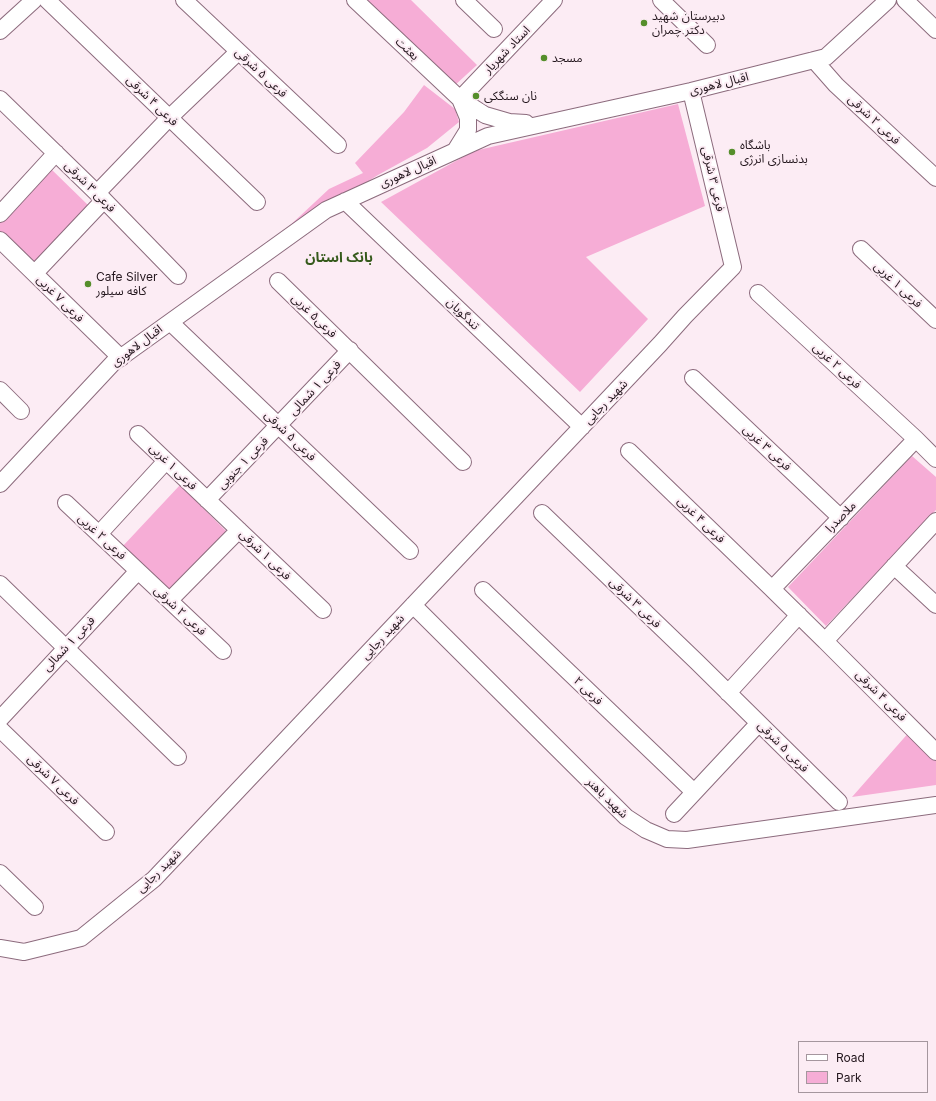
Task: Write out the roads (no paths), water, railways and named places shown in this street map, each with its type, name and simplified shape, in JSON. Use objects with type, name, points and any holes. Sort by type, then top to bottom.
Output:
[{"type":"street","name":"فرعی ۴ شرقی","points":[[47,0],[257,202]]},
{"type":"street","name":"فرعی ۵ شرقی","points":[[184,0],[338,145]]},
{"type":"street","name":"بعثت","points":[[355,0],[460,99]]},
{"type":"street","points":[[464,0],[494,29]]},
{"type":"street","name":"استاد شهریار","points":[[460,99],[554,0]]},
{"type":"street","points":[[661,0],[707,45]]},
{"type":"street","name":"اقبال لاهوری","points":[[0,484],[113,363],[326,210],[488,136],[691,91],[826,57],[888,0]]},
{"type":"street","points":[[904,0],[936,30]]},
{"type":"street","points":[[0,31],[24,3]]},
{"type":"street","points":[[35,273],[100,196],[170,118],[238,52]]},
{"type":"street","name":"فرعی ۲ شرقی","points":[[814,60],[836,85],[936,178]]},
{"type":"street","name":"فرعی ۳ شرقی","points":[[691,91],[734,267]]},
{"type":"street","name":"فرعی ۳ شرقی","points":[[0,99],[100,196],[178,276]]},
{"type":"street","points":[[460,99],[485,115],[509,122],[544,124]]},
{"type":"street","points":[[455,151],[468,130],[468,118],[460,99]]},
{"type":"street","points":[[0,214],[56,153]]},
{"type":"street","name":"تندگویان","points":[[345,201],[582,427]]},
{"type":"street","name":"فرعی ۷ غربی","points":[[0,240],[121,358]]},
{"type":"street","name":"فرعی ۱ غربی","points":[[861,249],[936,320]]},
{"type":"street","name":"شهید رجایی","points":[[0,948],[24,952],[81,938],[154,879],[734,267]]},
{"type":"street","name":"فرعی۵ غربی","points":[[278,281],[350,350]]},
{"type":"street","name":"فرعی ۲ غربی","points":[[758,293],[916,439]]},
{"type":"street","name":"فرعی ۵ شرقی","points":[[170,322],[410,552]]},
{"type":"street","points":[[350,350],[463,462]]},
{"type":"street","name":"فرعی ۱ شمالی","points":[[279,426],[350,350]]},
{"type":"street","name":"فرعی ۳ غربی","points":[[693,378],[840,518]]},
{"type":"street","points":[[0,390],[21,411]]},
{"type":"street","name":"فرعی ۱ جنوبی","points":[[208,500],[279,426]]},
{"type":"street","name":"فرعی ۱ غربی","points":[[138,434],[208,500]]},
{"type":"street","points":[[916,439],[936,459]]},
{"type":"street","name":"ملاصدرا","points":[[772,589],[916,439]]},
{"type":"street","name":"فرعی ۴ غربی","points":[[629,451],[772,589]]},
{"type":"street","points":[[99,534],[166,461]]},
{"type":"street","name":"فرعی ۱ شرقی","points":[[208,500],[323,610]]},
{"type":"street","name":"فرعی ۲ غربی","points":[[66,503],[138,571]]},
{"type":"street","name":"فرعی ۳ شرقی","points":[[542,513],[728,693]]},
{"type":"street","points":[[772,589],[825,641],[936,521]]},
{"type":"street","points":[[170,600],[239,530]]},
{"type":"street","points":[[894,566],[936,605]]},
{"type":"street","name":"فرعی ۲ شرقی","points":[[138,571],[223,651]]},
{"type":"street","name":"فرعی ۱ شمالی","points":[[0,719],[138,571]]},
{"type":"street","points":[[0,584],[178,757]]},
{"type":"street","name":"فرعی ۲","points":[[483,590],[694,792]]},
{"type":"street","name":"شهید باهنر","points":[[413,605],[626,818],[646,830],[667,839],[687,840],[936,806]]},
{"type":"street","points":[[728,693],[798,615]]},
{"type":"street","name":"فرعی ۴ شرقی","points":[[825,641],[936,752]]},
{"type":"street","name":"فرعی ۵ شرقی","points":[[728,693],[839,802]]},
{"type":"street","points":[[674,814],[759,723]]},
{"type":"street","name":"فرعی ۷ شرقی","points":[[0,729],[106,832]]},
{"type":"street","points":[[0,872],[35,906]]},
{"type":"place","name":"دبیرستان شهید دکتر چمران","points":[[644,23]]},
{"type":"place","name":"مسجد","points":[[544,58]]},
{"type":"place","name":"نان سنگکی","points":[[476,96]]},
{"type":"place","name":"باشگاه بدنسازی انرژی","points":[[732,152]]},
{"type":"place","name":"Cafe Silver کافه سیلور","points":[[88,284]]},
{"type":"district","name":"بانک استان","points":[[339,258]]}]
